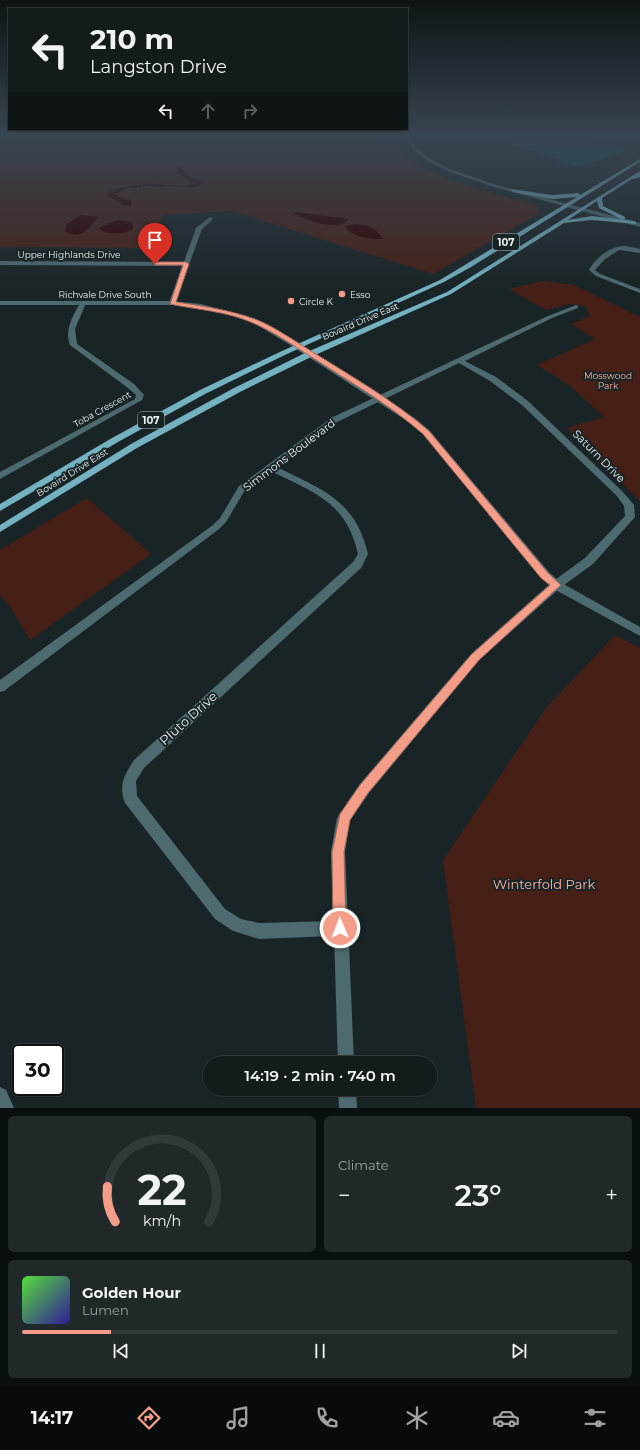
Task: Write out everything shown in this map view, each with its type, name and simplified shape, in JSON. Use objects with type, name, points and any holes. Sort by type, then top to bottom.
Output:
[{"type":"main road","name":"Bovaird Drive East","points":[[0,508],[126,433],[226,380],[447,278],[596,187]]},
{"type":"main road","name":"Bovaird Drive East","points":[[0,528],[134,446],[238,390],[310,354],[449,293],[617,187]]},
{"type":"main road","points":[[513,190],[552,197],[584,194]]},
{"type":"main road","points":[[599,198],[600,204],[603,208],[637,224]]},
{"type":"main road","points":[[557,224],[592,218],[637,224]]},
{"type":"street","points":[[501,187],[637,224]]},
{"type":"street","points":[[172,303],[199,228],[210,219]]},
{"type":"street","points":[[640,251],[631,249],[617,249],[595,265],[592,270],[598,275],[640,291]]},
{"type":"street","name":"Upper Highlands Drive","points":[[0,263],[186,264]]},
{"type":"street","name":"Richvale Drive South","points":[[0,303],[172,303],[218,310],[269,328],[380,399],[426,432],[544,575],[556,585],[640,632]]},
{"type":"street","name":"Toba Crescent","points":[[0,476],[138,400],[140,395],[131,386],[74,345],[70,338],[71,330],[83,303]]},
{"type":"street","name":"Simmons Boulevard","points":[[0,687],[216,527],[223,520],[242,488],[334,420],[458,360],[576,307]]},
{"type":"street","name":"Saturn Drive","points":[[458,360],[493,379],[525,402],[620,494],[629,505],[630,517],[589,561],[556,585]]},
{"type":"street","name":"Pluto Drive","points":[[270,466],[331,500],[343,509],[360,540],[363,554],[357,565],[139,764],[130,780],[130,798],[220,914],[238,926],[259,931],[340,928]]},
{"type":"street","points":[[346,1056],[338,852],[344,818],[364,789],[475,657],[556,585]]},
{"type":"street","points":[[0,1096],[5,1108]]},
{"type":"street","points":[[347,1096],[348,1108]]},
{"type":"green space","points":[[0,187],[471,187],[536,205],[540,213],[433,274],[232,211],[163,215],[151,248],[0,247]]},
{"type":"green space","name":"Mosswood Park","points":[[543,281],[574,285],[640,317],[640,501],[567,428],[604,417],[569,385],[537,365],[595,339],[571,324],[590,316],[586,306],[570,304],[546,310],[509,289]]},
{"type":"green space","points":[[87,498],[151,554],[30,640],[12,609],[0,596],[0,550]]},
{"type":"green space","name":"Winterfold Park","points":[[615,635],[640,648],[640,1108],[476,1108],[443,860],[546,708]]},
{"type":"shaded area","points":[[127,187],[141,187],[128,188],[115,194],[118,197],[132,200],[131,206],[123,205],[107,196],[111,190]]},
{"type":"shaded area","points":[[297,212],[348,220],[336,225],[321,224],[294,213]]},
{"type":"shaded area","points":[[81,215],[98,217],[88,229],[80,234],[70,234],[65,231],[67,224]]},
{"type":"shaded area","points":[[117,220],[132,222],[133,229],[126,232],[111,233],[102,231],[99,228]]},
{"type":"shaded area","points":[[355,224],[372,228],[378,232],[382,239],[367,238],[357,235],[348,230],[345,226]]},
{"type":"place","name":"Esso","points":[[342,294]]},
{"type":"place","name":"Circle K","points":[[291,301]]},
{"type":"route","points":[[155,264],[186,264],[172,303],[201,306],[218,310],[254,321],[269,328],[338,371],[426,432],[544,575],[556,585],[475,657],[364,789],[344,818],[338,852],[340,928]]}]
